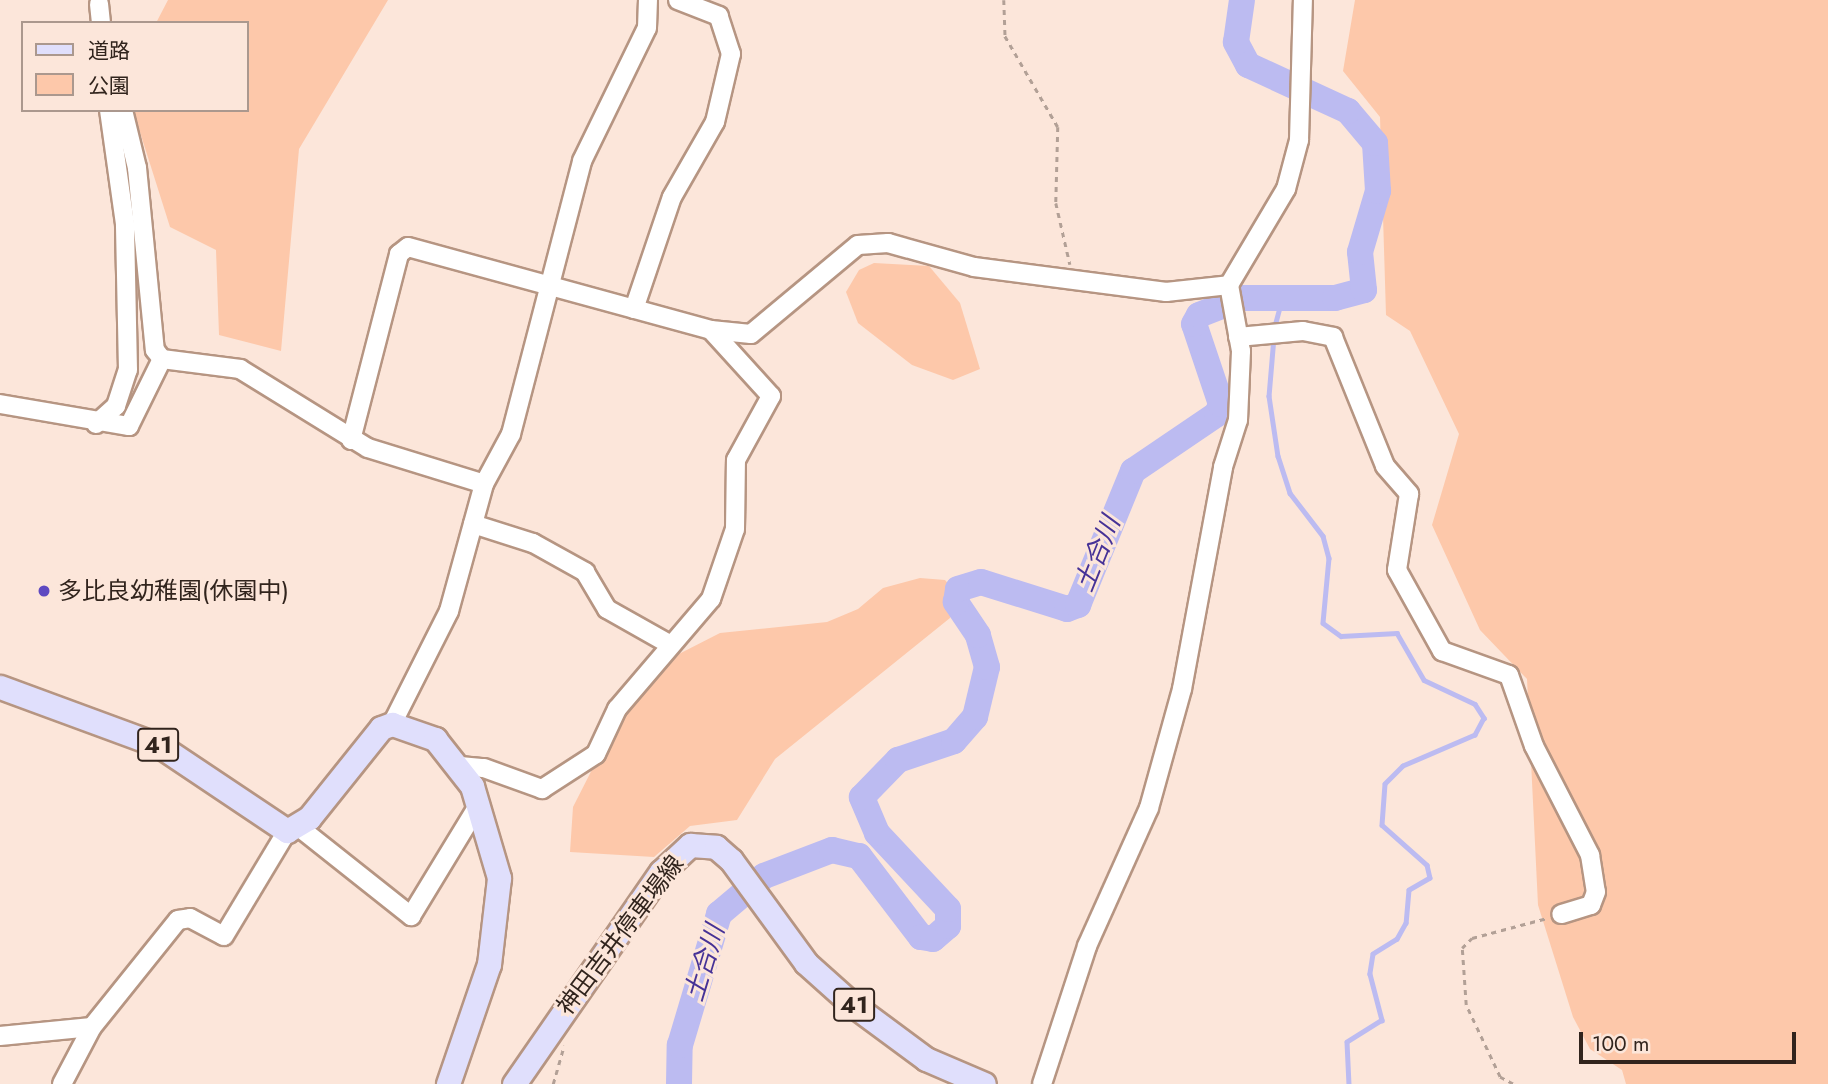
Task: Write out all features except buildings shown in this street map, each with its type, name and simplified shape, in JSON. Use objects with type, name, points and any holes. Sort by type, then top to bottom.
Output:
[{"type":"main road","name":"41","points":[[0,687],[160,746],[293,829]]},
{"type":"main road","points":[[293,829],[369,738],[392,724],[435,739],[460,766],[479,804],[499,878],[494,941],[447,1084]]},
{"type":"main road","name":"神田吉井停車場線","points":[[514,1084],[674,856],[690,845],[716,847],[750,884],[807,963],[844,997],[926,1059],[984,1084]]},
{"type":"street","points":[[392,724],[449,611],[484,484],[511,433],[553,288],[582,161],[647,28],[648,0]]},
{"type":"street","points":[[634,309],[672,197],[715,122],[731,54],[719,16],[678,0]]},
{"type":"street","points":[[1042,1084],[1087,946],[1149,808],[1182,689],[1223,467],[1238,420],[1238,337],[1229,285],[1286,189],[1299,140],[1303,0]]},
{"type":"street","points":[[99,4],[101,21]]},
{"type":"street","points":[[96,424],[116,406],[128,370],[125,224],[109,112]]},
{"type":"street","points":[[123,112],[137,168],[155,349],[162,359],[240,369],[351,440],[484,484]]},
{"type":"street","points":[[351,440],[399,254],[408,247],[711,330],[759,330],[858,245],[888,243],[974,267],[1068,276],[1166,292],[1229,285]]},
{"type":"street","points":[[460,766],[484,768],[542,789],[596,754],[617,709],[669,644],[711,599],[735,529],[736,460],[771,396],[711,330]]},
{"type":"street","points":[[1238,337],[1303,331],[1333,337],[1385,466],[1409,494],[1397,570],[1442,651],[1509,675],[1534,746],[1590,855],[1596,892],[1591,905],[1561,914]]},
{"type":"street","points":[[0,404],[96,424],[129,426],[162,359]]},
{"type":"street","points":[[473,524],[533,542],[585,572],[607,609],[669,644]]},
{"type":"street","points":[[62,1084],[92,1027],[178,920],[190,918],[224,936],[293,829],[411,916],[479,804]]},
{"type":"street","points":[[0,1036],[92,1027]]},
{"type":"path","points":[[1004,0],[1005,36],[1058,127],[1056,202],[1071,257],[1068,276]]},
{"type":"path","points":[[1513,1084],[1500,1076],[1466,1004],[1462,948],[1472,938],[1561,914]]},
{"type":"green space","points":[[168,0],[388,0],[299,149],[281,351],[219,335],[216,250],[170,227],[134,112],[248,112],[248,21],[157,21]]},
{"type":"green space","points":[[1355,0],[1828,0],[1828,1084],[1626,1084],[1622,1070],[1590,1049],[1573,1017],[1538,905],[1527,679],[1480,630],[1432,525],[1459,434],[1410,331],[1386,315],[1380,117],[1343,71]]},
{"type":"green space","points":[[874,263],[929,266],[960,303],[980,369],[953,380],[912,365],[858,323],[846,292],[859,270]]},
{"type":"green space","points":[[920,578],[945,580],[960,597],[950,618],[775,759],[737,820],[690,826],[654,857],[570,852],[573,807],[604,746],[637,694],[673,657],[720,633],[827,622],[858,609],[883,588]]},
{"type":"waterway","name":"土合川","points":[[679,1084],[680,1045],[719,914],[764,876],[832,850],[859,856],[921,937],[933,939],[948,926],[948,909],[877,833],[862,797],[898,760],[954,741],[975,717],[987,667],[978,635],[956,602],[958,589],[981,582],[1067,609],[1078,605],[1133,471],[1217,414],[1221,404],[1194,324],[1199,315],[1242,298],[1335,298],[1364,290],[1360,252],[1378,191],[1375,143],[1348,111],[1248,65],[1236,42],[1242,0]]},
{"type":"waterway","points":[[1274,328],[1282,299]]},
{"type":"waterway","points":[[1274,337],[1269,396],[1278,456],[1290,493],[1323,536],[1329,558],[1323,623],[1341,636],[1397,633],[1424,680],[1475,704],[1484,718],[1475,735],[1403,766],[1385,784],[1382,825],[1427,865],[1430,878],[1409,890],[1406,923],[1397,939],[1373,954],[1370,974],[1382,1020],[1347,1042],[1349,1084]]},
{"type":"place","name":"多比良幼稚園(休園中)","points":[[44,591]]}]
